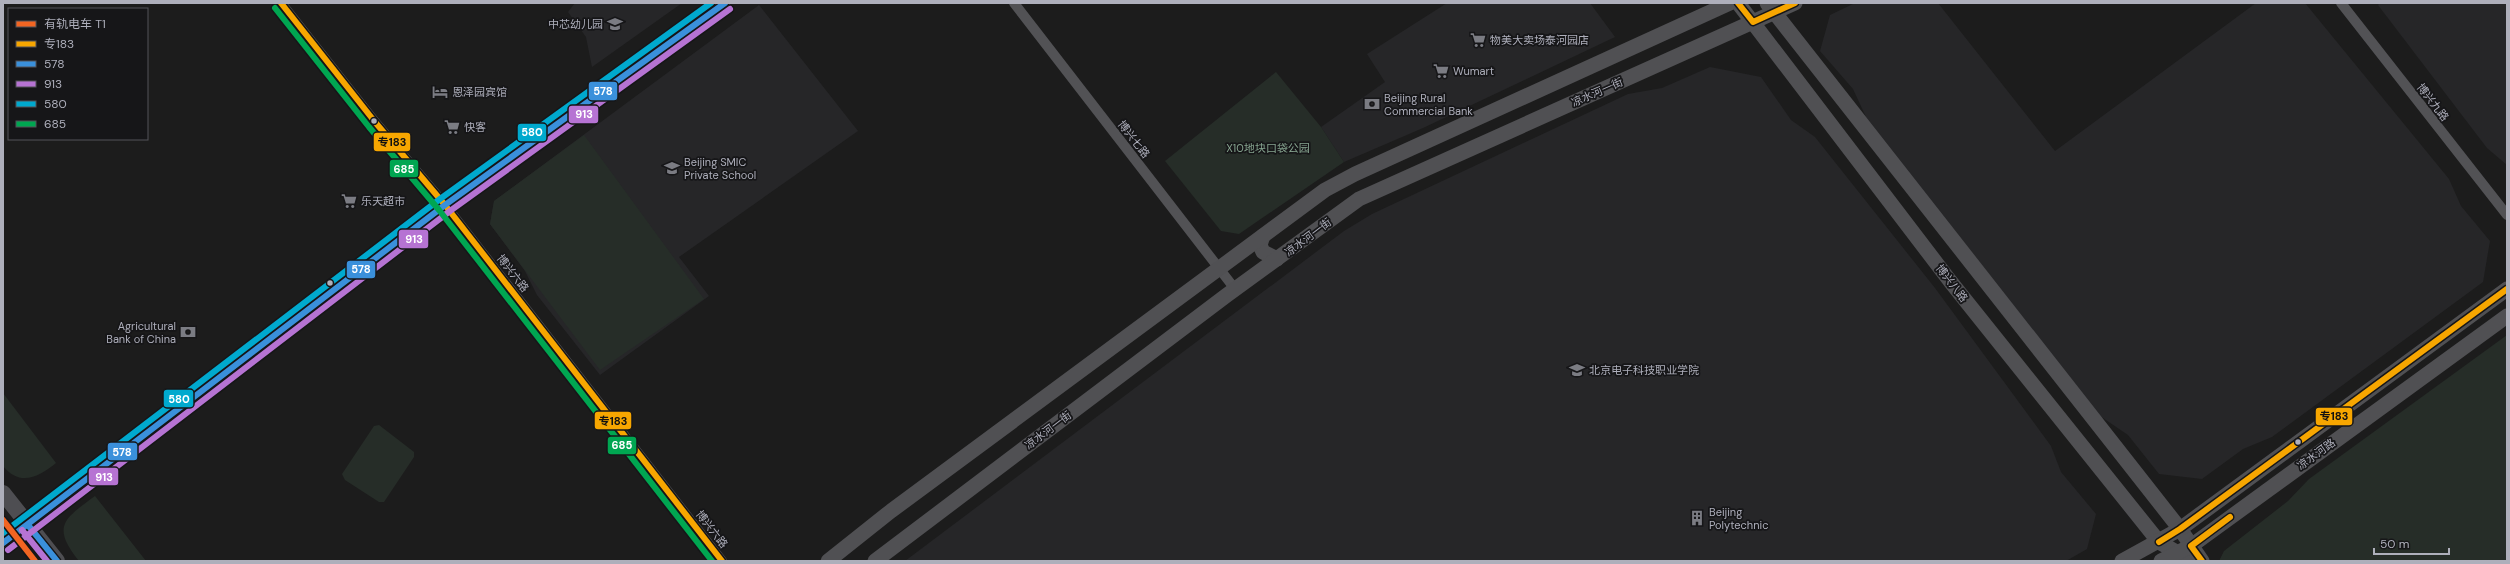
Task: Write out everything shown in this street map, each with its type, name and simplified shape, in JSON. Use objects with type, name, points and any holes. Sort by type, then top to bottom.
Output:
[{"type":"main road","points":[[828,561],[891,511],[1326,190],[1355,174],[1730,3]]},
{"type":"main road","name":"博兴八路","points":[[1738,3],[1950,281],[2159,542],[2184,553]]},
{"type":"main road","name":"凉水河一街","points":[[875,561],[1235,289],[1277,260],[1359,199],[1753,22],[1770,8],[1795,3]]},
{"type":"main road","points":[[1770,8],[2180,529],[2184,553],[2202,561]]},
{"type":"main road","points":[[1263,236],[1260,244],[1263,252],[1277,260]]},
{"type":"main road","name":"凉水河路","points":[[2122,561],[2159,542],[2180,529],[2507,289]]},
{"type":"main road","name":"凉水河路","points":[[2161,561],[2184,553],[2507,316]]},
{"type":"main road","points":[[3,493],[57,561]]},
{"type":"street","name":"博兴六路","points":[[281,3],[445,205],[722,561]]},
{"type":"street","points":[[3,543],[218,377],[445,205],[725,3]]},
{"type":"street","name":"博兴七路","points":[[1014,3],[1235,289]]},
{"type":"street","name":"博兴九路","points":[[2341,3],[2507,215]]},
{"type":"shaded area","name":"中芯幼儿园","points":[[575,3],[682,3],[592,67],[586,37],[568,12]]},
{"type":"shaded area","points":[[1447,3],[1590,3],[1615,37],[1423,128],[1344,162],[1321,127],[1385,82],[1367,54]]},
{"type":"shaded area","points":[[1855,3],[1938,3],[2055,151],[2256,3],[2305,3],[2449,179],[2461,206],[2490,241],[2483,282],[2272,437],[2243,449],[2202,479],[2159,474],[2128,435],[2100,416],[1866,117],[1853,89],[1820,51],[1830,15]]},
{"type":"shaded area","points":[[2380,3],[2507,3],[2507,165],[2487,148],[2378,5]]},
{"type":"shaded area","name":"Beijing SMIC Private School","points":[[759,5],[858,131],[679,257],[709,296],[600,375],[537,295],[525,271],[490,224],[494,201]]},
{"type":"shaded area","name":"北京电子科技职业学院","points":[[1710,67],[1761,77],[1791,120],[1815,137],[1935,288],[2051,446],[2061,472],[2096,514],[2087,549],[2066,561],[905,561],[1344,231],[1372,214],[1628,94],[1662,88]]},
{"type":"green space","name":"X10地块口袋公园","points":[[1276,72],[1321,127],[1344,162],[1239,234],[1221,231],[1165,161]]},
{"type":"green space","points":[[584,135],[704,299],[600,370],[490,224],[494,201]]},
{"type":"green space","points":[[2507,335],[2507,561],[2219,561],[2224,551],[2288,501],[2309,479]]},
{"type":"green space","points":[[3,393],[56,463],[36,476],[23,478],[16,476],[3,466]]},
{"type":"green space","points":[[379,425],[414,452],[414,457],[384,502],[379,502],[345,480],[342,474],[374,426]]},
{"type":"green space","points":[[95,496],[146,561],[79,561],[65,539],[65,524],[75,511]]},
{"type":"tram line","name":"T1","points":[[3,520],[35,561]]},
{"type":"transit line","name":"专183","points":[[281,3],[375,122],[445,205],[722,561]]},
{"type":"transit line","name":"580","points":[[3,533],[440,199],[711,3]]},
{"type":"transit line","name":"578","points":[[3,543],[445,205],[725,3]]},
{"type":"transit line","name":"专183","points":[[1738,3],[1753,22],[1795,3]]},
{"type":"transit line","name":"685","points":[[275,8],[369,127],[439,210],[712,561]]},
{"type":"transit line","name":"913","points":[[8,550],[450,211],[730,9]]},
{"type":"transit line","name":"专183","points":[[2159,542],[2180,529],[2507,289]]},
{"type":"transit line","name":"专183","points":[[2202,561],[2191,546],[2230,517]]},
{"type":"transit line","name":"578","points":[[28,525],[57,561]]},
{"type":"transit line","name":"913","points":[[22,530],[47,561]]},
{"type":"place","name":"中芯幼儿园","points":[[615,24]]},
{"type":"place","name":"物美大卖场泰河园店","points":[[1478,40]]},
{"type":"place","name":"Wumart","points":[[1441,71]]},
{"type":"place","name":"恩泽园宾馆","points":[[440,92]]},
{"type":"place","name":"Beijing Rural Commercial Bank","points":[[1372,104]]},
{"type":"place","name":"快客","points":[[452,127]]},
{"type":"place","name":"Beijing SMIC Private School","points":[[672,168]]},
{"type":"place","name":"乐天超市","points":[[349,201]]},
{"type":"place","name":"Agricultural Bank of China","points":[[188,332]]},
{"type":"place","name":"北京电子科技职业学院","points":[[1577,370]]},
{"type":"place","name":"Beijing Polytechnic","points":[[1697,518]]}]
